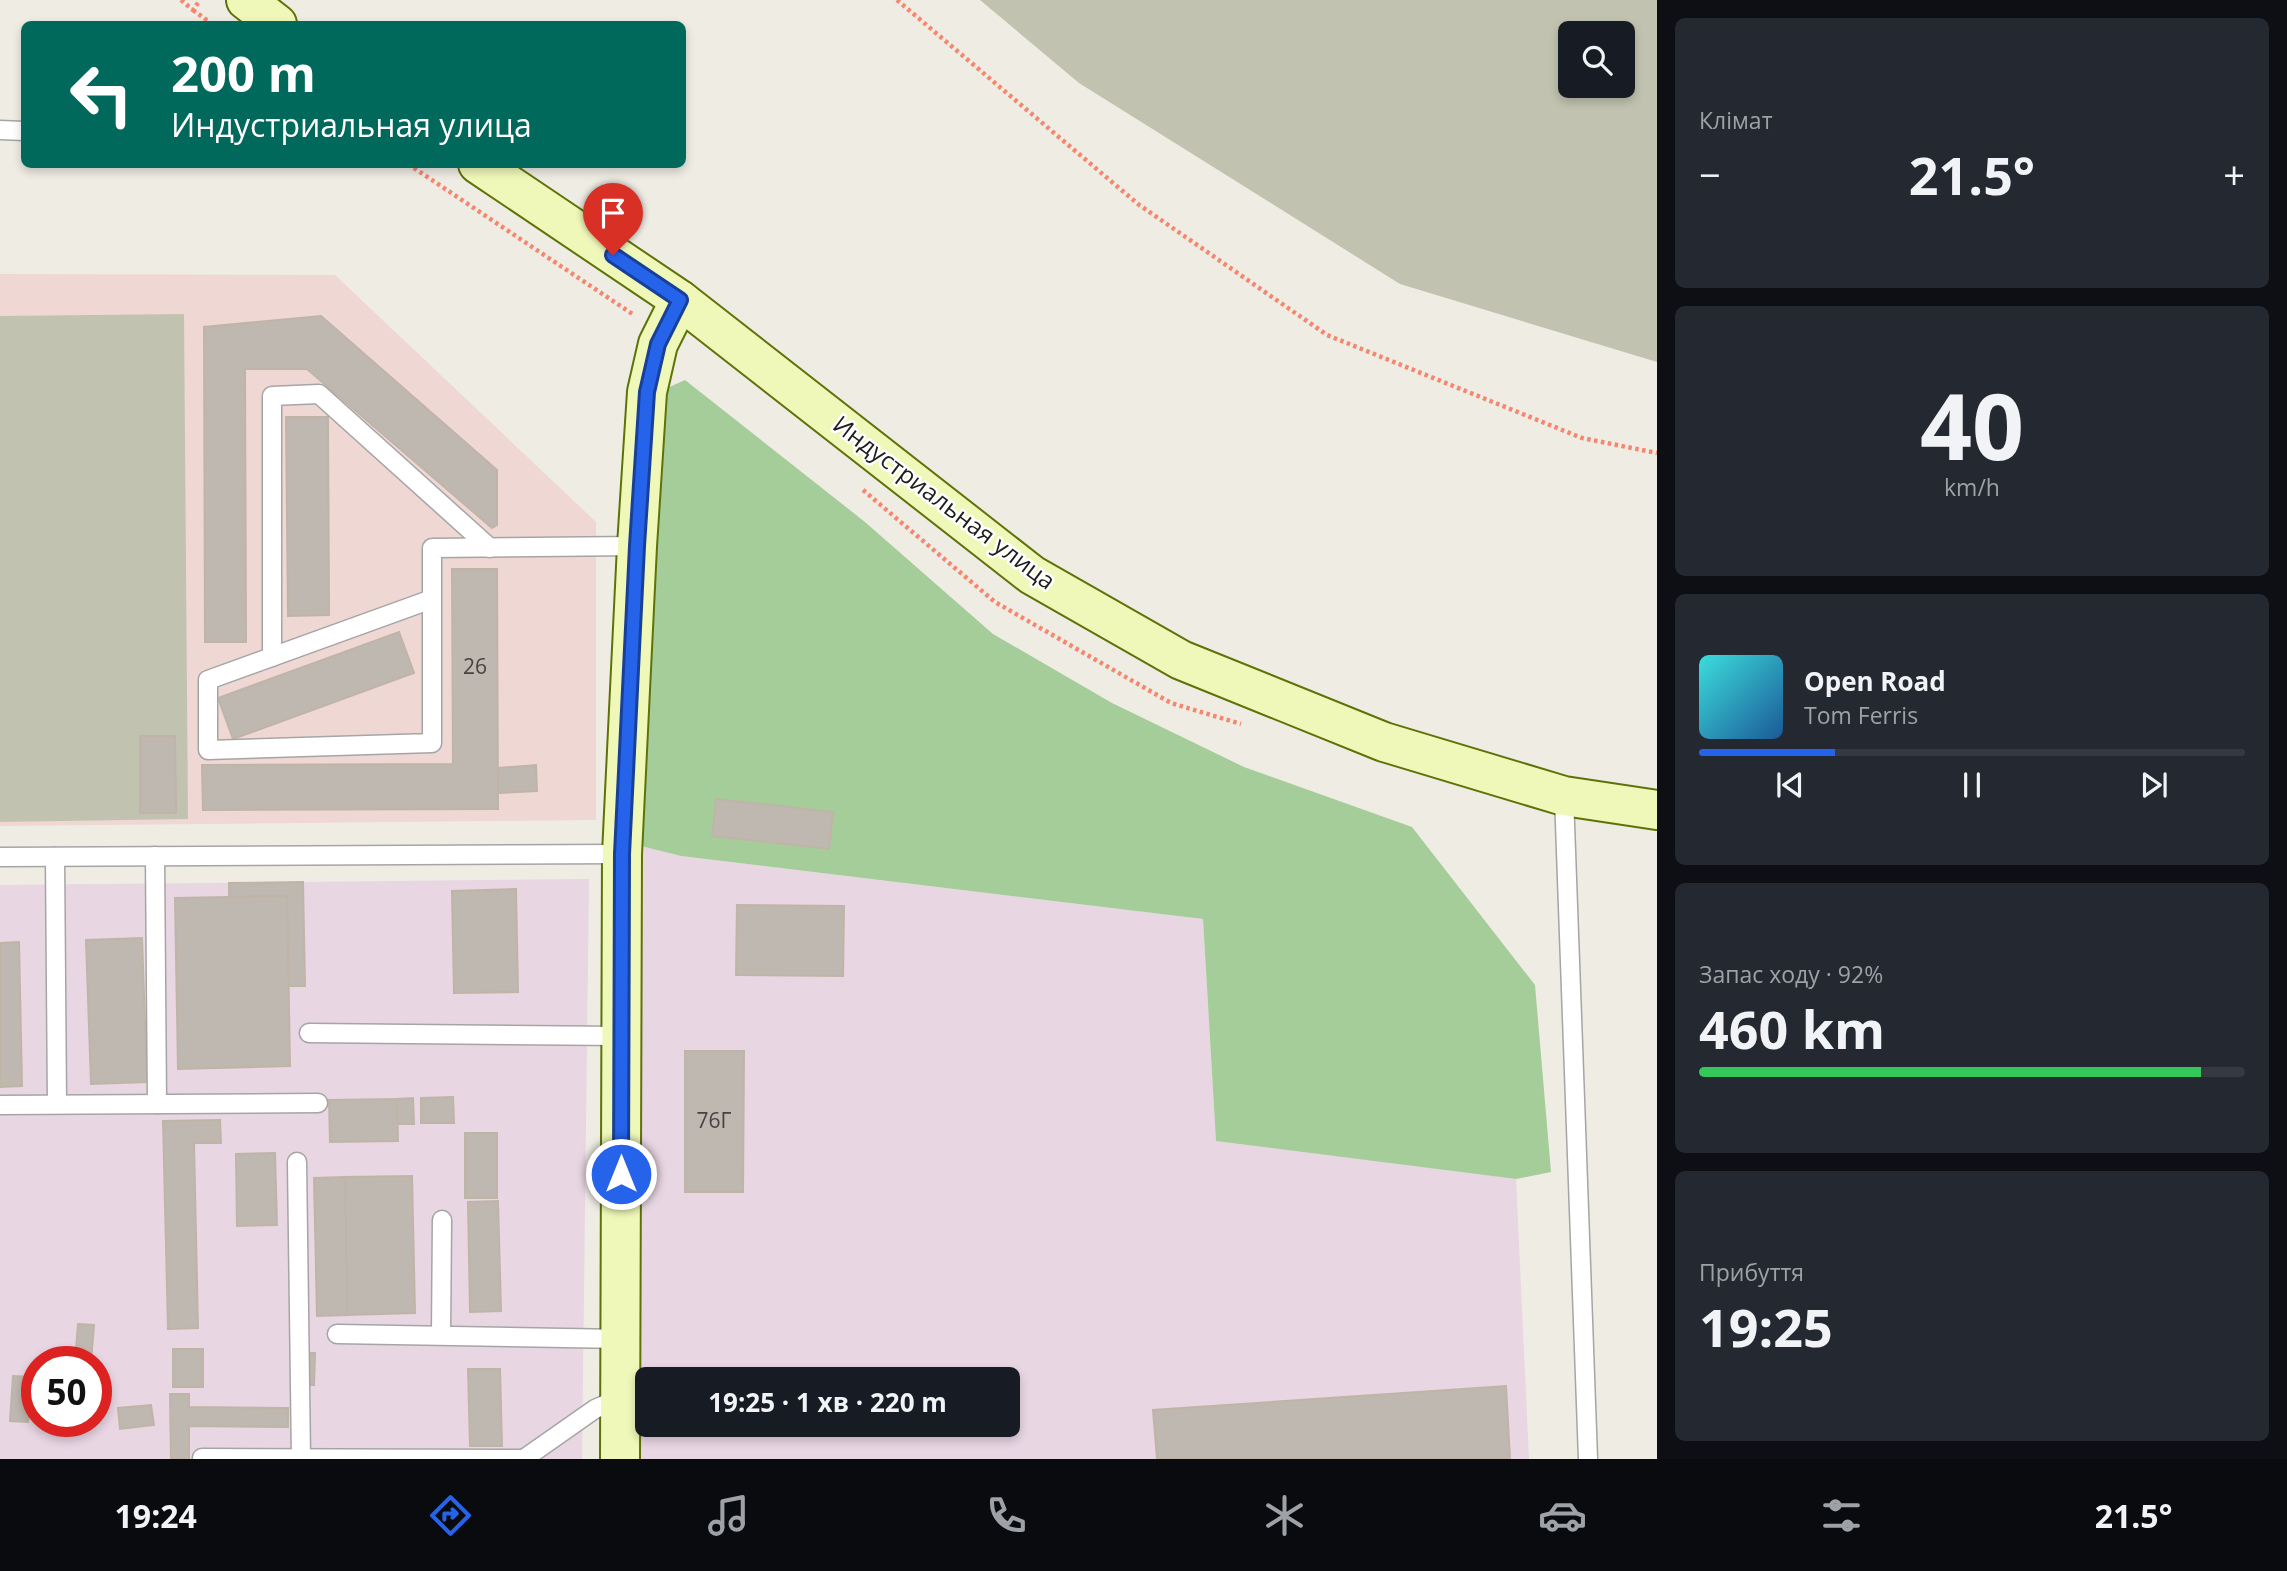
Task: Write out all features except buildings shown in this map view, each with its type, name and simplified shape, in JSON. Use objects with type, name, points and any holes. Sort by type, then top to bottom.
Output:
[{"type":"main road","points":[[246,0],[273,21]]},
{"type":"main road","name":"Индустриальная улица","points":[[484,168],[680,300],[1032,575],[1181,660],[1384,742],[1564,796],[1657,810]]},
{"type":"main road","points":[[620,1459],[622,854],[637,546],[647,392],[658,344],[680,300]]},
{"type":"lane","points":[[0,130],[21,131]]},
{"type":"lane","points":[[272,657],[271,396],[319,394],[490,548]]},
{"type":"lane","points":[[432,599],[208,680],[208,750],[432,743],[432,599],[432,548],[637,546]]},
{"type":"lane","points":[[1564,796],[1588,1459]]},
{"type":"lane","points":[[0,857],[622,854]]},
{"type":"lane","points":[[155,856],[158,1104]]},
{"type":"lane","points":[[55,857],[57,1104]]},
{"type":"lane","points":[[309,1033],[620,1036]]},
{"type":"lane","points":[[0,1105],[318,1103]]},
{"type":"lane","points":[[297,1162],[301,1458]]},
{"type":"lane","points":[[441,1335],[442,1220]]},
{"type":"lane","points":[[337,1334],[622,1339]]},
{"type":"lane","points":[[202,1458],[526,1459],[595,1409],[620,1398]]},
{"type":"path","points":[[181,0],[208,21]]},
{"type":"path","points":[[193,10],[200,0]]},
{"type":"path","points":[[897,0],[1138,204],[1327,335],[1582,438],[1657,453]]},
{"type":"shaded area","points":[[980,0],[1657,0],[1657,362],[1400,284],[1079,83]]},
{"type":"shaded area","points":[[0,274],[335,275],[596,522],[596,820],[0,826]]},
{"type":"shaded area","points":[[184,314],[188,819],[0,822],[0,316]]},
{"type":"shaded area","points":[[637,845],[681,856],[1203,919],[1216,1140],[1516,1179],[1529,1459],[630,1459]]},
{"type":"shaded area","points":[[589,879],[582,1459],[0,1459],[0,885]]},
{"type":"green space","points":[[685,380],[865,522],[993,634],[1112,703],[1244,767],[1412,827],[1535,985],[1551,1172],[1516,1179],[1216,1141],[1203,919],[681,856],[637,845],[656,393]]},
{"type":"route","points":[[613,255],[680,300],[658,344],[647,392],[622,854],[621,1174]]}]
